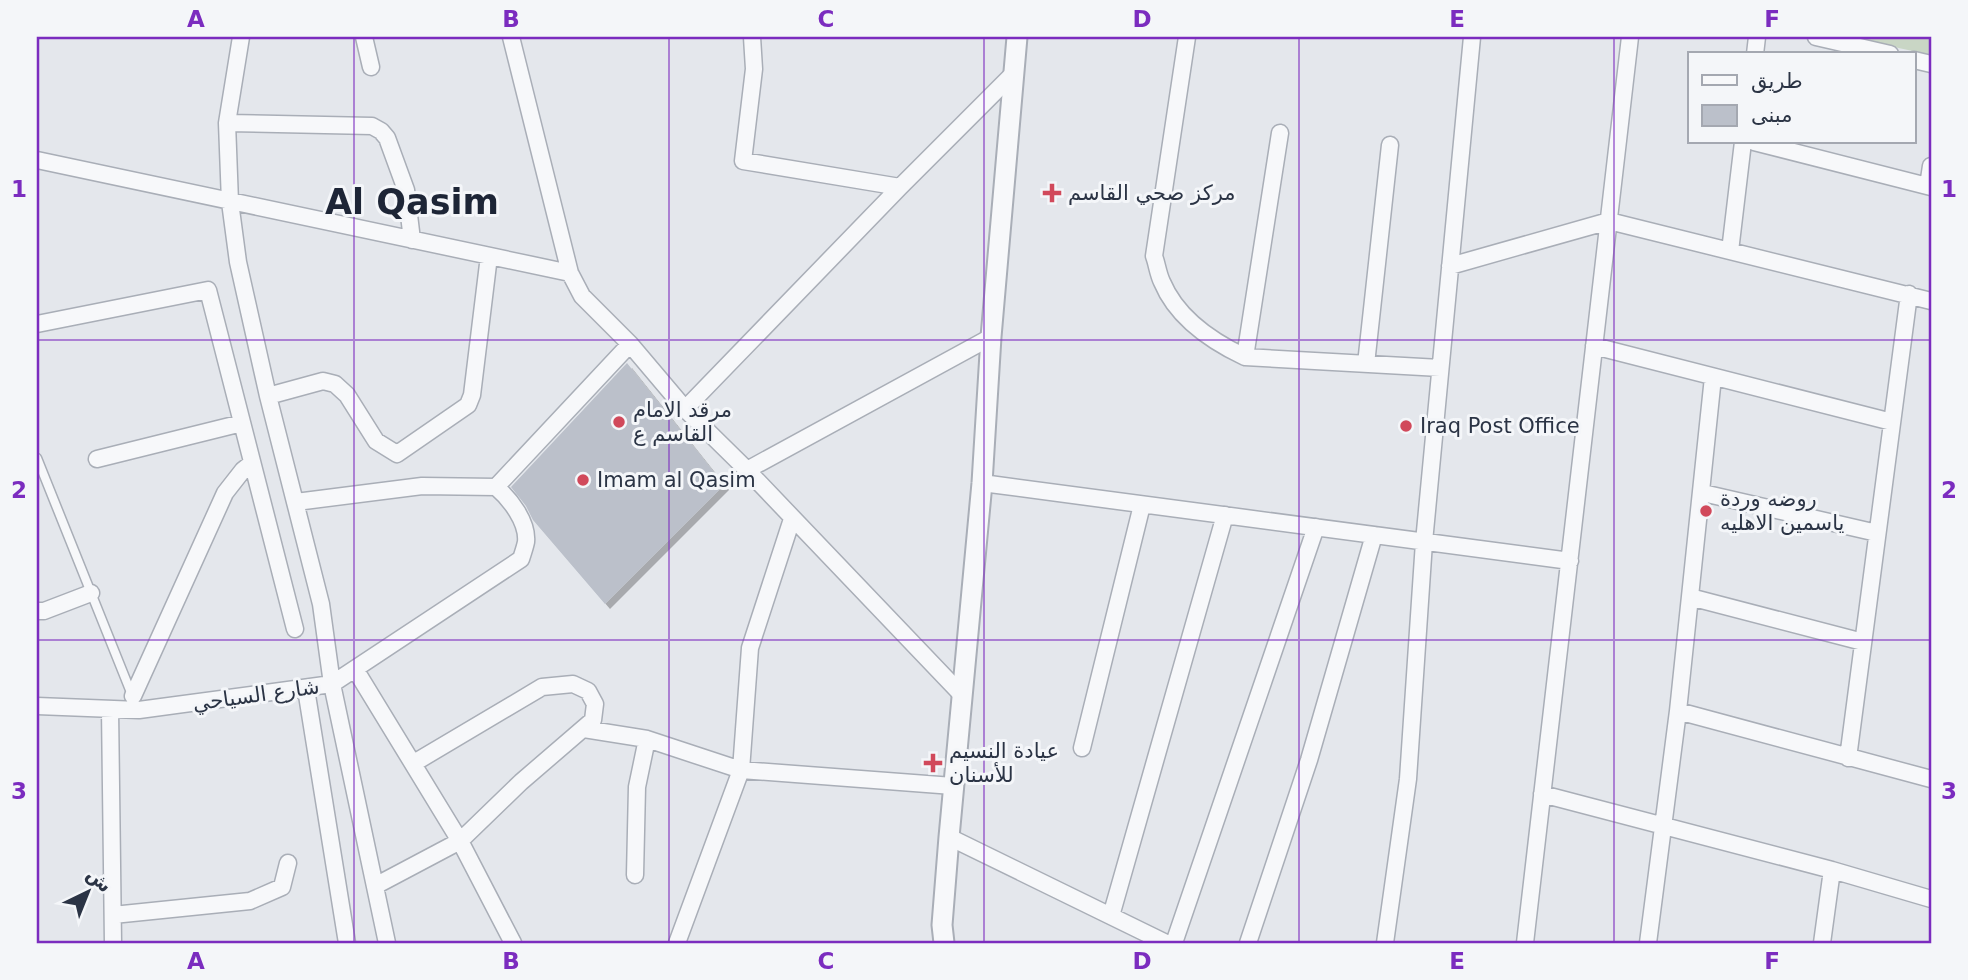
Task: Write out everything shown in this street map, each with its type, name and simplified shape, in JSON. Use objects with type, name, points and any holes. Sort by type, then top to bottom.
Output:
[{"type":"street","points":[[241,37],[227,123],[230,202],[238,262],[268,396],[321,604],[332,684],[387,943]]},
{"type":"street","points":[[364,37],[371,67]]},
{"type":"street","points":[[511,37],[570,273],[582,296],[630,344],[685,409],[962,695]]},
{"type":"street","points":[[752,37],[754,69],[743,161],[900,187]]},
{"type":"street","points":[[944,943],[953,786],[982,483],[991,337],[1017,37]]},
{"type":"street","points":[[1187,37],[1154,256],[1162,282],[1176,306],[1218,344],[1245,357],[1440,368]]},
{"type":"street","points":[[1385,943],[1408,779],[1424,542],[1472,37]]},
{"type":"street","points":[[1525,943],[1630,37]]},
{"type":"street","points":[[1815,37],[1881,52]]},
{"type":"street","points":[[685,409],[1015,72]]},
{"type":"street","points":[[227,123],[372,126],[381,131],[387,138],[406,190],[412,240]]},
{"type":"street","points":[[1245,357],[1280,133]]},
{"type":"street","points":[[1730,251],[1743,144]]},
{"type":"street","points":[[1762,144],[1930,186],[1931,166]]},
{"type":"street","points":[[1366,364],[1390,145]]},
{"type":"street","points":[[37,160],[570,273]]},
{"type":"street","points":[[1450,266],[1609,221],[1931,300]]},
{"type":"street","points":[[268,396],[323,381],[335,384],[347,395],[376,441],[397,454],[468,405],[472,395],[489,256]]},
{"type":"street","points":[[37,324],[208,290],[295,629]]},
{"type":"street","points":[[1848,758],[1909,294]]},
{"type":"street","points":[[747,470],[991,337]]},
{"type":"street","points":[[296,502],[422,486],[496,487],[630,344]]},
{"type":"street","points":[[1594,346],[1892,422]]},
{"type":"street","points":[[1648,943],[1678,711],[1703,493],[1713,377]]},
{"type":"street","points":[[97,459],[242,423]]},
{"type":"street","points":[[136,703],[225,493],[243,470],[253,463]]},
{"type":"street","points":[[982,483],[1570,561]]},
{"type":"street","name":"شارع السياحي","points":[[37,706],[110,709],[136,703],[306,689],[332,684],[521,559],[526,539],[518,513],[496,487]]},
{"type":"street","points":[[1703,493],[1877,533]]},
{"type":"street","points":[[1082,748],[1142,505]]},
{"type":"street","points":[[1111,916],[1224,515]]},
{"type":"street","points":[[677,943],[741,770],[751,648],[792,519]]},
{"type":"street","points":[[1174,943],[1316,527]]},
{"type":"street","points":[[1248,943],[1309,760],[1374,535]]},
{"type":"street","points":[[37,611],[44,611],[91,593]]},
{"type":"street","points":[[1690,597],[1863,642]]},
{"type":"street","points":[[355,669],[460,841],[513,943]]},
{"type":"street","points":[[375,886],[460,841],[521,782],[593,720],[595,704],[589,691],[573,684],[542,687],[414,763]]},
{"type":"street","points":[[306,689],[347,943]]},
{"type":"street","points":[[110,709],[113,943]]},
{"type":"street","points":[[1678,711],[1931,779]]},
{"type":"street","points":[[584,729],[647,739],[741,770],[953,786]]},
{"type":"street","points":[[635,875],[636,787],[647,739]]},
{"type":"street","points":[[1542,794],[1832,870],[1931,899]]},
{"type":"street","points":[[949,837],[1166,943]]},
{"type":"street","points":[[113,915],[250,901],[282,887],[288,863]]},
{"type":"street","points":[[1822,943],[1832,870]]},
{"type":"lane","points":[[37,458],[136,703]]},
{"type":"green space","points":[[1848,37],[1931,37],[1931,55]]},
{"type":"building","name":"مرقد الامام القاسم ع","points":[[627,363],[724,485],[605,604],[533,520],[511,487]]},
{"type":"place","name":"مركز صحي القاسم","points":[[1052,193]]},
{"type":"place","name":"مرقد الامام القاسم ع","points":[[619,422]]},
{"type":"place","name":"Iraq Post Office","points":[[1406,426]]},
{"type":"place","name":"Imam al Qasim","points":[[583,480]]},
{"type":"place","name":"روضه وردة ياسمين الاهليه","points":[[1706,511]]},
{"type":"place","name":"عيادة النسيم للأسنان","points":[[933,763]]},
{"type":"district","name":"Al Qasim","points":[[412,202]]}]
